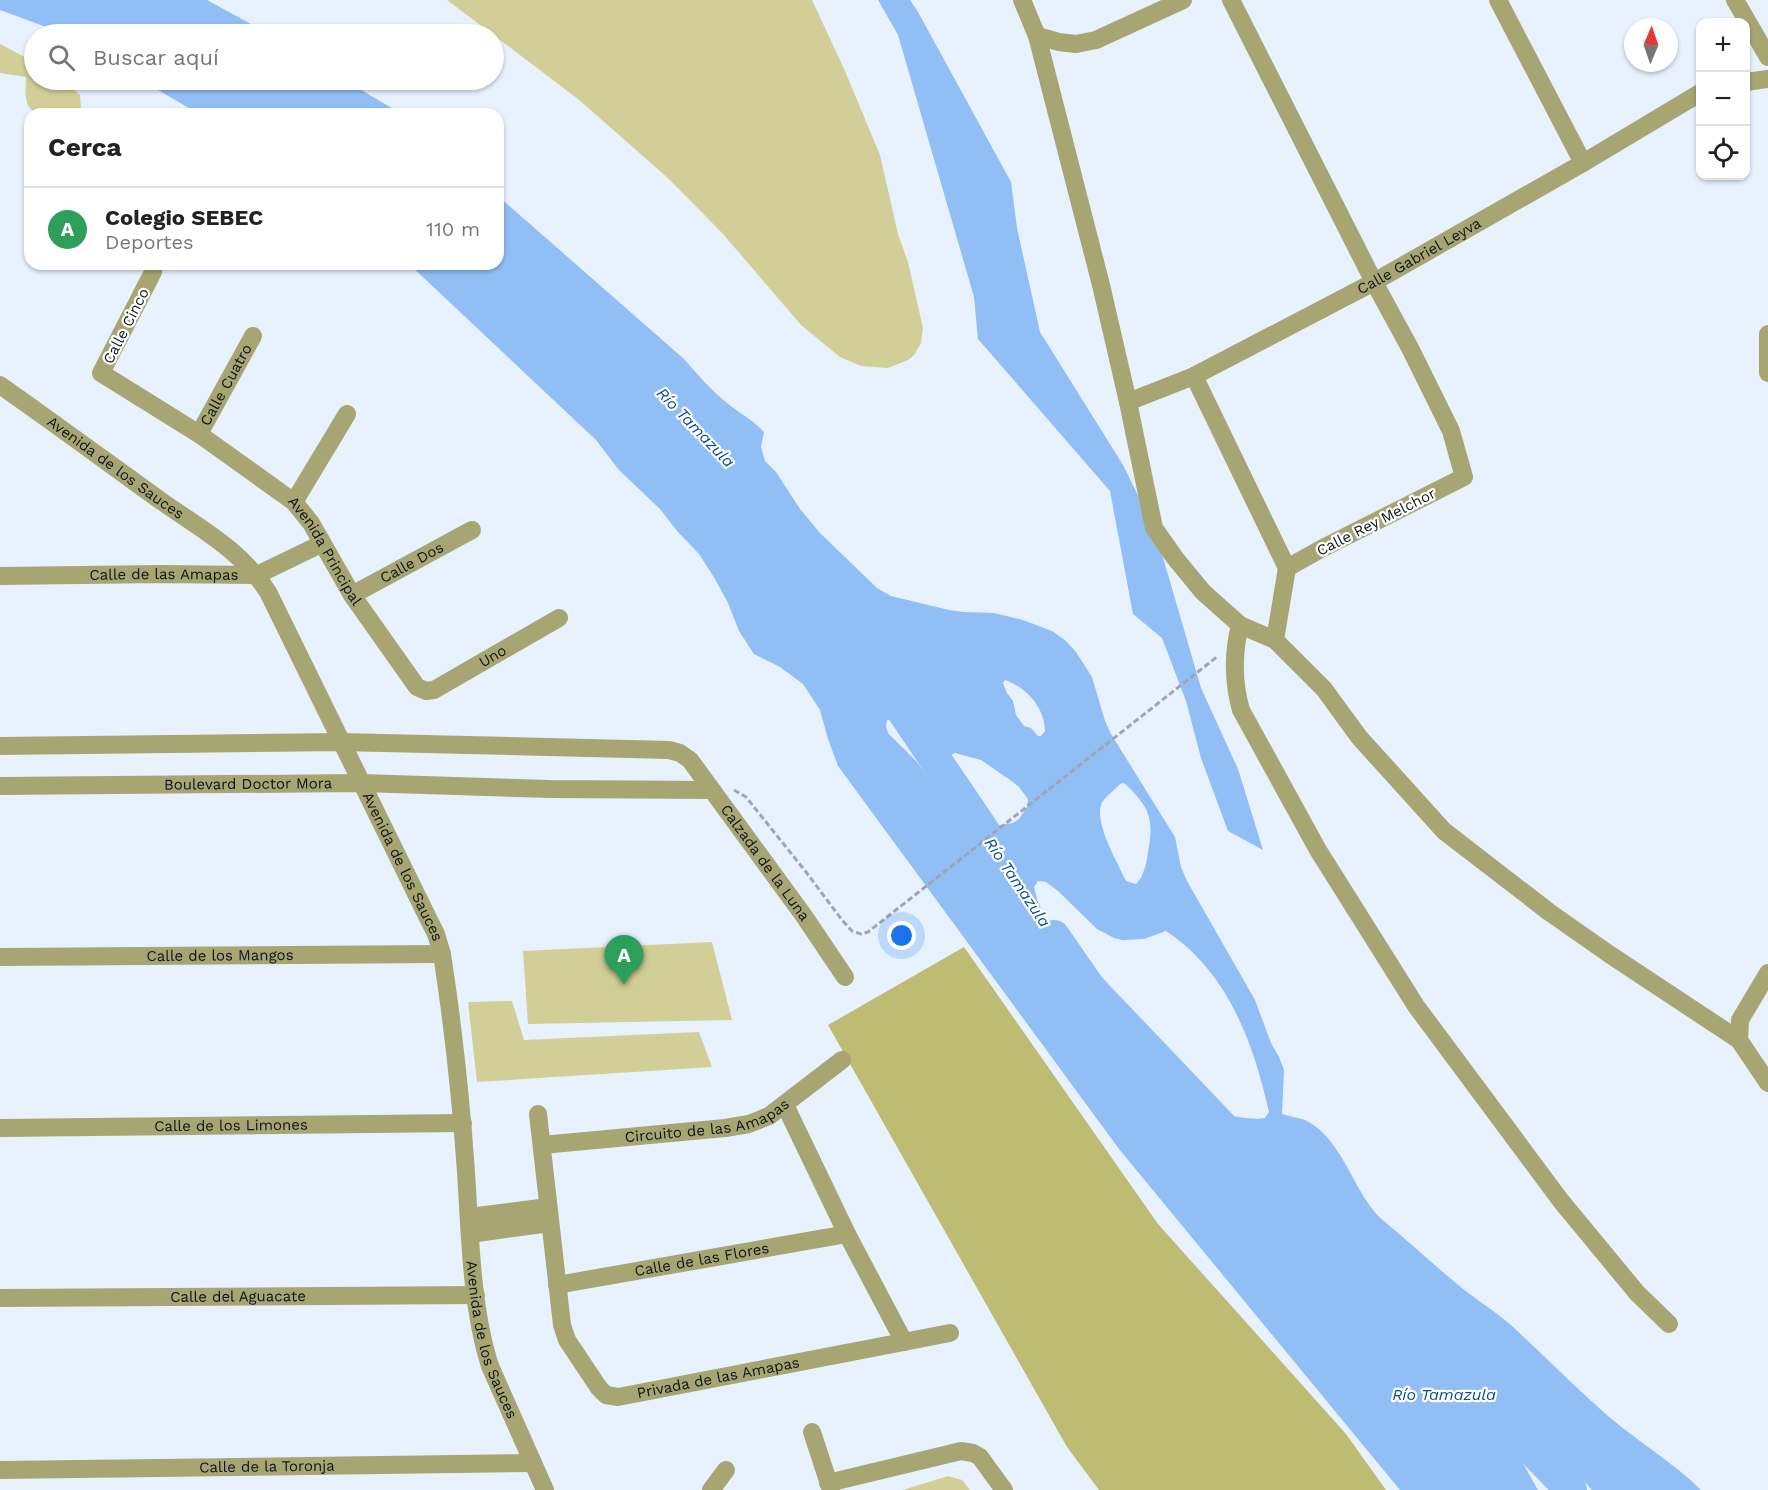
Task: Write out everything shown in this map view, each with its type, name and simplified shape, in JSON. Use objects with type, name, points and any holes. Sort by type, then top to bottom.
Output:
[{"type":"street","points":[[1022,0],[1038,36],[1101,285],[1154,528],[1203,592],[1240,625],[1275,640],[1324,689],[1359,737],[1444,831],[1549,912],[1739,1040],[1768,1083]]},
{"type":"street","points":[[1038,36],[1076,44],[1096,40],[1183,0]]},
{"type":"street","points":[[1231,0],[1374,282]]},
{"type":"street","points":[[1498,0],[1582,163]]},
{"type":"street","points":[[1735,0],[1768,57]]},
{"type":"street","points":[[1750,81],[1768,79]]},
{"type":"street","name":"Calle Gabriel Leyva","points":[[1128,402],[1194,376],[1374,282],[1696,96]]},
{"type":"street","name":"Calle Cinco","points":[[153,272],[102,373],[199,434]]},
{"type":"street","name":"Calle Rey Melchor","points":[[1287,568],[1464,477],[1451,431],[1374,282]]},
{"type":"street","points":[[1768,334],[1768,373]]},
{"type":"street","name":"Calle Cuatro","points":[[199,434],[253,336]]},
{"type":"street","points":[[1194,376],[1287,568],[1275,640]]},
{"type":"street","name":"Avenida de los Sauces","points":[[0,385],[220,541],[257,575],[268,592],[431,924],[442,954],[463,1124],[476,1295],[483,1344],[490,1366],[545,1490]]},
{"type":"street","points":[[294,502],[347,414]]},
{"type":"street","name":"Avenida Principal","points":[[199,434],[294,502],[311,523],[352,595],[417,687],[426,692]]},
{"type":"street","name":"Calle Dos","points":[[352,595],[471,531]]},
{"type":"street","name":"Calle de las Amapas","points":[[0,576],[257,575],[321,544]]},
{"type":"street","name":"Uno","points":[[426,692],[434,690],[559,618]]},
{"type":"street","points":[[1240,625],[1236,642],[1236,693],[1241,710],[1318,850],[1416,1006],[1561,1201],[1637,1293],[1669,1324]]},
{"type":"street","points":[[0,746],[341,742]]},
{"type":"street","name":"Calzada de la Luna","points":[[341,742],[669,750],[680,753],[690,760],[804,916],[845,977]]},
{"type":"street","name":"Boulevard Doctor Mora","points":[[0,786],[361,783],[550,789],[712,790]]},
{"type":"street","name":"Calle de los Mangos","points":[[0,957],[442,954]]},
{"type":"street","points":[[1739,1040],[1740,1020],[1768,973]]},
{"type":"street","points":[[785,1105],[801,1089],[842,1060]]},
{"type":"street","name":"Circuito de las Amapas","points":[[542,1145],[725,1128],[749,1124],[769,1116],[785,1105],[847,1234],[904,1342]]},
{"type":"street","points":[[538,1114],[557,1285]]},
{"type":"street","name":"Calle de los Limones","points":[[0,1128],[463,1124]]},
{"type":"street","points":[[470,1226],[549,1215]]},
{"type":"street","name":"Calle de las Flores","points":[[557,1285],[847,1234]]},
{"type":"street","name":"Privada de las Amapas","points":[[557,1285],[562,1325],[567,1340],[599,1388],[606,1395],[618,1397],[950,1333]]},
{"type":"street","name":"Calle del Aguacate","points":[[0,1298],[476,1295]]},
{"type":"street","points":[[812,1432],[830,1486],[961,1451],[980,1457],[1004,1490]]},
{"type":"street","name":"Calle de la Toronja","points":[[0,1470],[533,1462]]},
{"type":"street","points":[[711,1490],[726,1470]]},
{"type":"path","points":[[712,790],[730,789],[746,797],[842,920],[852,931],[861,934],[868,932],[1226,650]]},
{"type":"shaded area","points":[[447,0],[812,0],[880,155],[923,328],[921,343],[914,355],[888,368],[861,366],[840,357],[801,325],[723,234],[669,179],[578,99],[504,43],[504,24],[479,24]]},
{"type":"shaded area","points":[[0,44],[24,57],[24,77],[0,73]]},
{"type":"shaded area","points":[[26,90],[74,90],[80,95],[81,108],[30,108],[26,100]]},
{"type":"shaded area","points":[[712,942],[732,1020],[528,1024],[523,951]]},
{"type":"shaded area","points":[[964,947],[1158,1224],[1346,1434],[1386,1490],[1099,1490],[1067,1447],[828,1025]]},
{"type":"shaded area","points":[[512,1001],[524,1040],[699,1032],[712,1067],[477,1082],[468,1002]]},
{"type":"shaded area","points":[[948,1476],[962,1480],[970,1490],[903,1490]]},
{"type":"water","points":[[0,0],[207,0],[251,24],[38,24],[0,10]]},
{"type":"water","points":[[878,0],[910,0],[1011,182],[1017,228],[1040,332],[1123,465],[1155,530],[1201,688],[1238,769],[1263,850],[1228,831],[1201,758],[1186,701],[1162,638],[1133,614],[1110,491],[978,339],[974,297],[898,35]]},
{"type":"water","points":[[158,90],[361,90],[392,108],[189,108]]},
{"type":"water","name":"Río Tamazula","points":[[504,201],[684,359],[721,398],[764,432],[761,447],[765,461],[776,472],[800,509],[820,533],[877,588],[891,596],[949,610],[994,613],[1023,620],[1052,631],[1065,640],[1076,652],[1092,677],[1111,734],[1175,837],[1181,867],[1187,881],[1255,1000],[1284,1070],[1282,1114],[1309,1122],[1324,1134],[1334,1145],[1366,1200],[1385,1222],[1457,1284],[1512,1326],[1608,1416],[1679,1470],[1701,1490],[1592,1490],[1569,1467],[1552,1457],[1520,1454],[1538,1490],[1400,1490],[1119,1149],[838,766],[820,710],[803,684],[780,667],[754,654],[739,631],[728,603],[699,554],[660,509],[619,470],[596,440],[415,270],[504,270]],"holes":[[[1005,680],[1027,693],[1038,707],[1042,714],[1045,731],[1041,736],[1038,736],[1031,728],[1024,726],[1016,715],[1013,701],[1003,683]],[[887,720],[894,720],[930,743],[941,757],[945,758],[955,753],[981,760],[1013,782],[1028,799],[1027,807],[1019,819],[1013,823],[978,828],[967,827],[917,762],[888,733]],[[1124,783],[1134,792],[1146,809],[1150,825],[1145,866],[1136,884],[1126,881],[1108,844],[1101,823],[1102,802],[1120,784]],[[1038,881],[1046,882],[1097,929],[1114,938],[1144,939],[1166,931],[1188,948],[1222,988],[1246,1035],[1269,1112],[1265,1118],[1245,1118],[1219,1113],[1193,1105],[1176,1095],[1115,1024],[1098,1000],[1088,991],[1038,902],[1034,887]]]},
{"type":"waterway","name":"Río Tamazula","points":[[895,700],[1005,862]]},
{"type":"waterway","name":"Río Tamazula","points":[[1054,936],[1090,988],[1234,1139]]},
{"type":"waterway","name":"Río Tamazula","points":[[1507,1424],[1571,1490]]},
{"type":"place","name":"Colegio SEBEC","points":[[624,985]]}]
